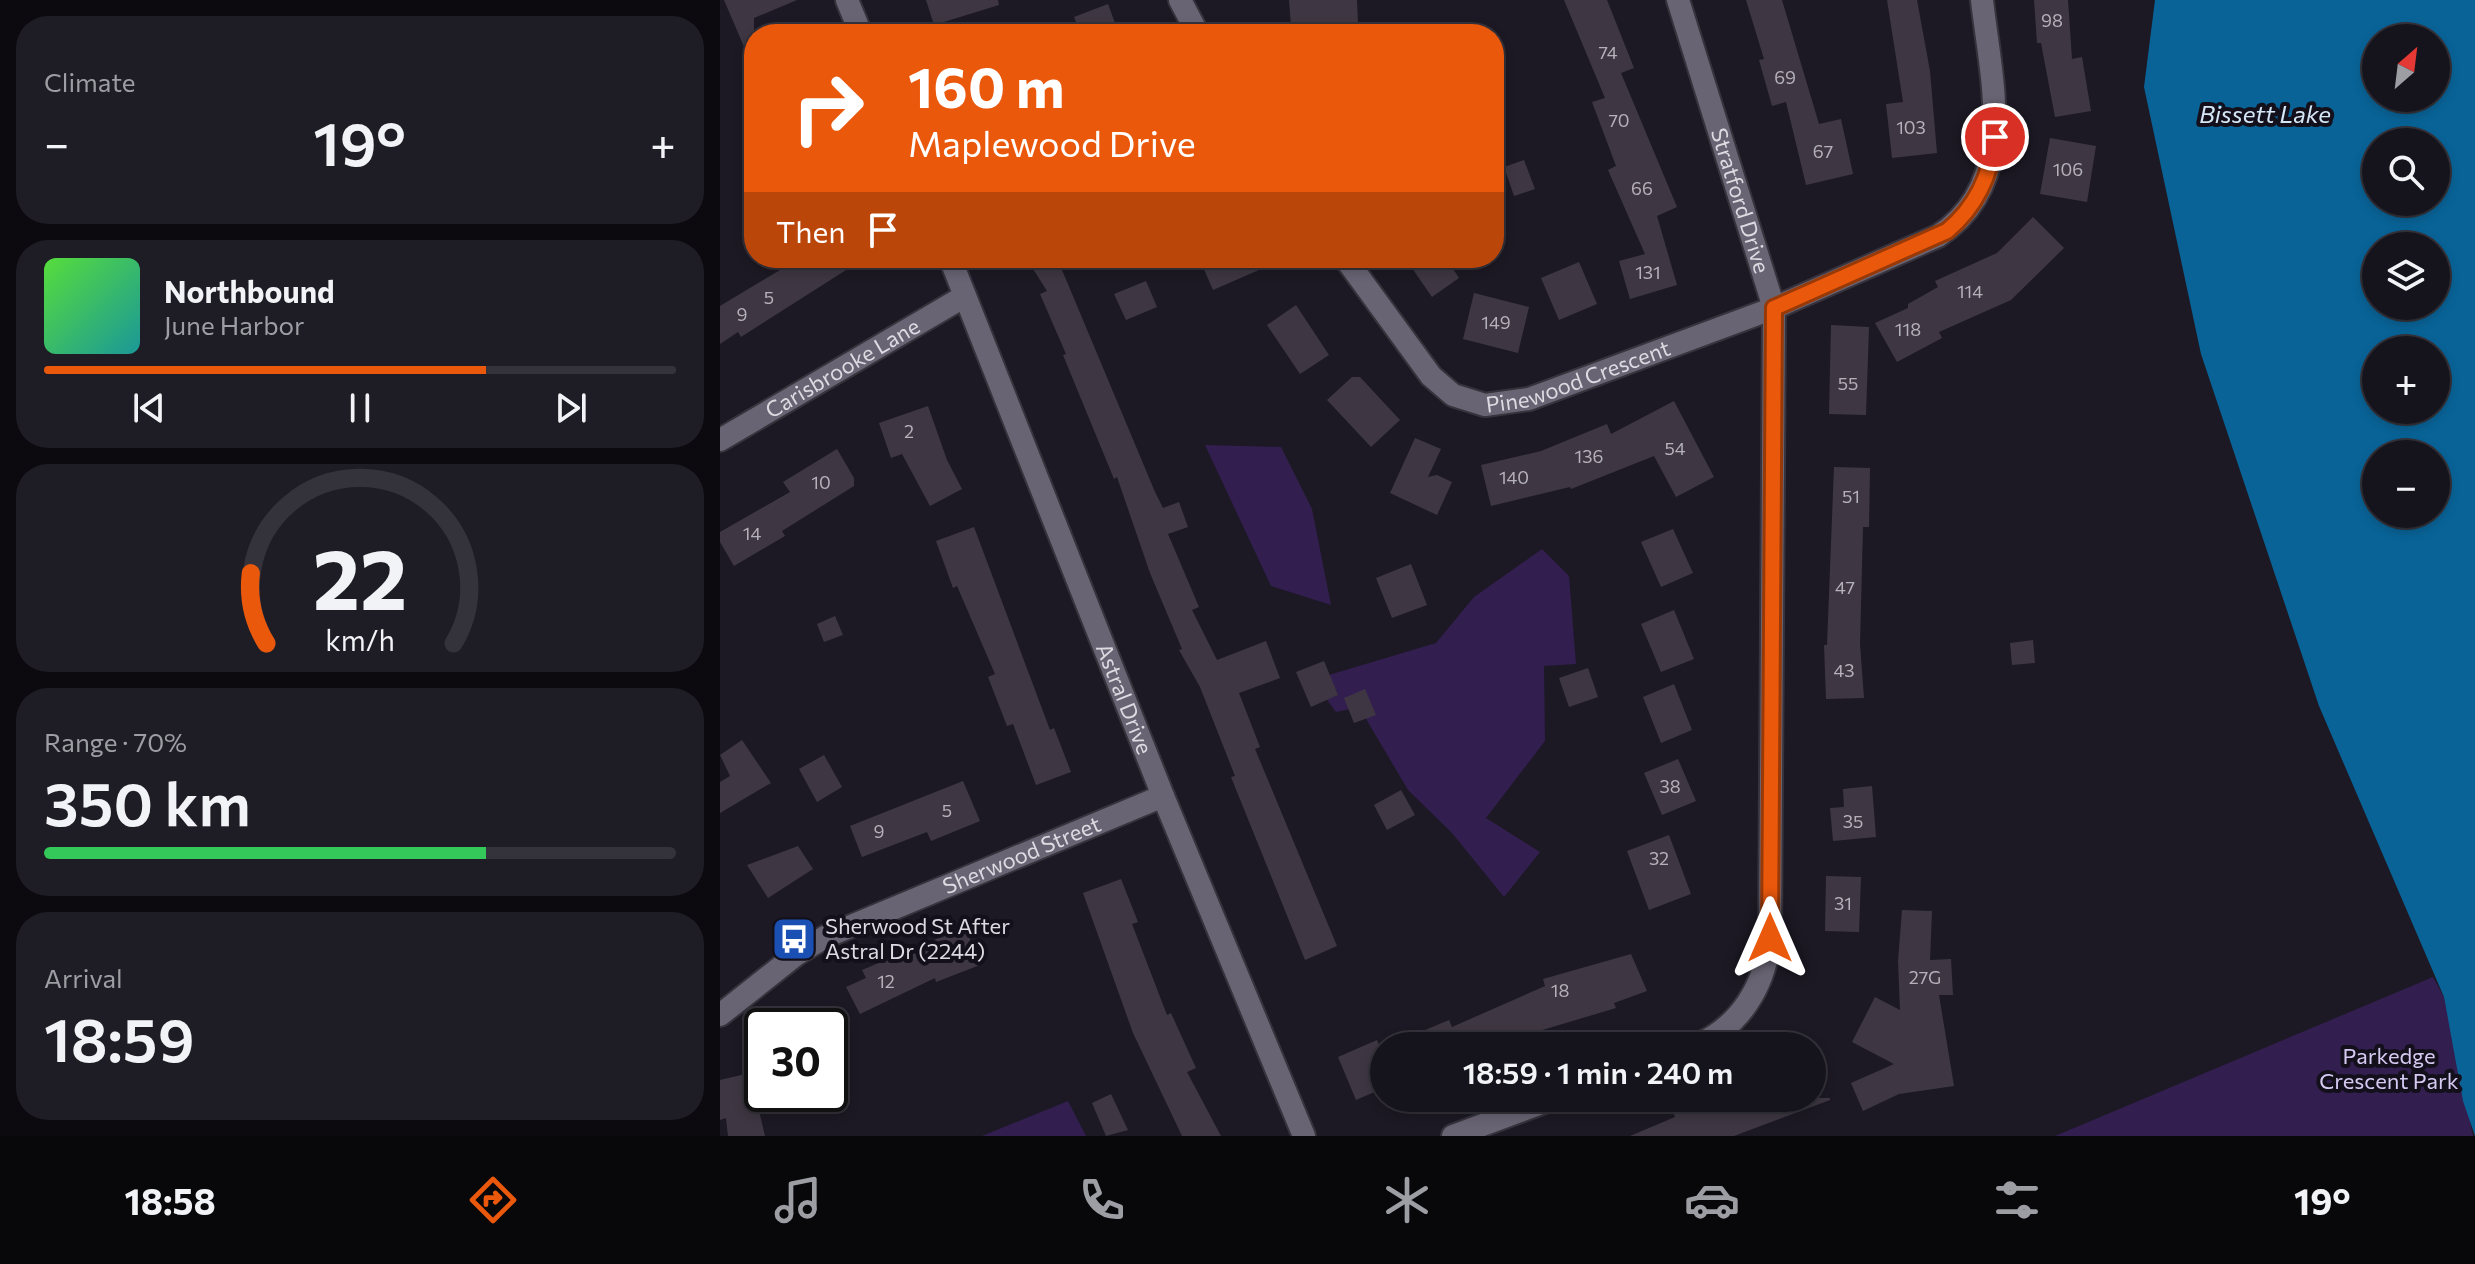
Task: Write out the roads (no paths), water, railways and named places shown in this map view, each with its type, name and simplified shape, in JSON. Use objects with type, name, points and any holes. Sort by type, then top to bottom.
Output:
[{"type":"street","points":[[847,0],[857,24]]},
{"type":"street","points":[[1180,0],[1193,24]]},
{"type":"street","name":"Stratford Drive","points":[[1678,0],[1774,308],[1770,938],[1766,965],[1747,1004],[1721,1032]]},
{"type":"street","name":"Pinewood Crescent","points":[[1352,268],[1431,376],[1453,395],[1476,404],[1529,399],[1774,308],[1938,236],[1955,224],[1979,194],[1988,175],[1995,137],[1982,0]]},
{"type":"street","name":"Astral Drive","points":[[954,268],[1163,796],[1304,1136]]},
{"type":"street","name":"Carisbrooke Lane","points":[[720,440],[965,296]]},
{"type":"street","name":"Sherwood Street","points":[[720,1015],[825,937],[1163,796]]},
{"type":"street","points":[[1453,1136],[1517,1112]]},
{"type":"water","name":"Bissett Lake","points":[[2155,0],[2475,0],[2475,1136],[2463,1101],[2444,997],[2319,706],[2201,354],[2144,87]]},
{"type":"place","name":"Sherwood St After Astral Dr (2244)","points":[[794,939]]},
{"type":"park label","name":"Parkedge Crescent Park","points":[[2389,1068]]}]
